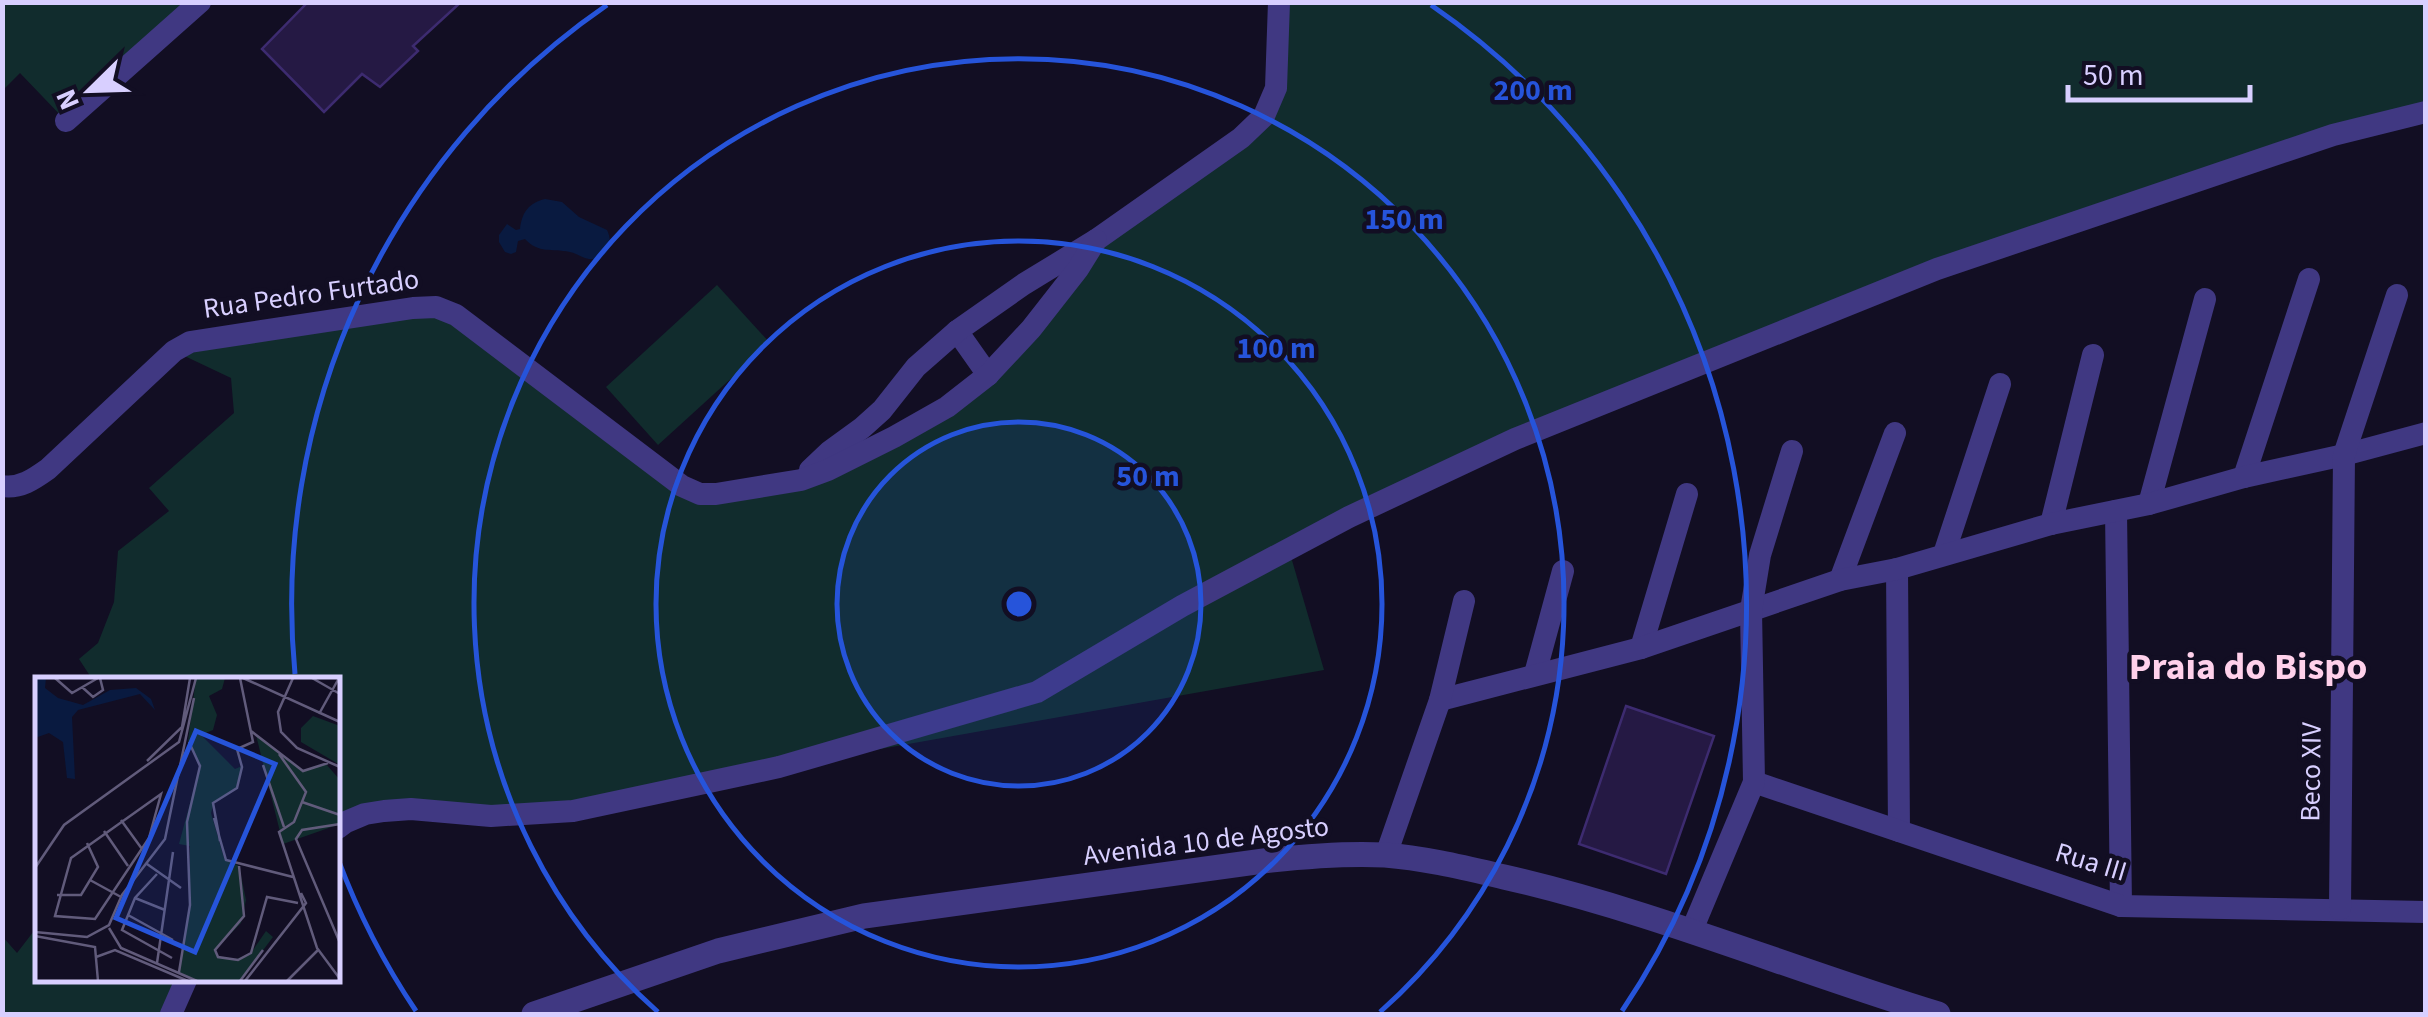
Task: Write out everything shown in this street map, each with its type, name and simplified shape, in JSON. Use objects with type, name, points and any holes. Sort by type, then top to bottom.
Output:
[{"type":"street","points":[[66,121],[200,2]]},
{"type":"street","name":"Rua Pedro Furtado","points":[[801,480],[828,452],[882,410],[916,367],[957,331],[1096,240],[1241,138],[1264,116],[1276,88],[1279,2]]},
{"type":"street","points":[[340,826],[366,814],[384,811],[490,816],[573,811],[779,766],[1037,692],[1182,606],[1349,517],[1515,440],[1937,270],[2334,135],[2426,112]]},
{"type":"street","name":"Rua Pedro Furtado","points":[[2,486],[13,488],[48,469],[174,351],[190,342],[436,307],[456,315],[682,486],[700,494],[716,494],[801,480],[828,470],[934,414],[988,376],[1053,303],[1096,240]]},
{"type":"street","points":[[2244,477],[2309,279]]},
{"type":"street","name":"Beco XIV","points":[[2340,909],[2344,455],[2397,294]]},
{"type":"street","points":[[2150,504],[2205,299]]},
{"type":"street","points":[[957,331],[988,376]]},
{"type":"street","points":[[2051,524],[2093,355]]},
{"type":"street","points":[[1944,554],[2000,384]]},
{"type":"street","points":[[901,386],[934,414]]},
{"type":"street","points":[[1840,580],[1895,433]]},
{"type":"street","points":[[1440,700],[1641,648],[1840,580],[1897,569],[2051,524],[2150,504],[2426,433]]},
{"type":"street","points":[[1692,930],[1754,782],[1751,610],[1760,554],[1792,451]]},
{"type":"street","points":[[1641,648],[1686,494]]},
{"type":"street","points":[[2116,511],[2121,906]]},
{"type":"street","points":[[1897,569],[1899,832]]},
{"type":"street","points":[[1535,674],[1563,571]]},
{"type":"street","points":[[1386,856],[1440,700],[1464,602]]},
{"type":"street","name":"Rua III","points":[[1754,782],[2121,906],[2426,912]]},
{"type":"street","name":"Avenida 10 de Agosto","points":[[534,1014],[718,950],[864,916],[1327,854],[1386,856],[1546,886],[1692,930],[1849,987],[1938,1014]]},
{"type":"street","points":[[171,1014],[185,982]]},
{"type":"green space","points":[[3,3],[200,3],[66,121],[20,73],[3,90]]},
{"type":"green space","points":[[1279,3],[2425,3],[2425,112],[1937,269],[1349,517],[1289,550],[1324,670],[779,767],[573,811],[411,809],[340,827],[340,677],[91,677],[79,659],[98,643],[114,602],[118,551],[169,511],[149,488],[234,413],[231,378],[174,351],[436,307],[682,486],[801,480],[947,407],[1096,240],[1264,116]]},
{"type":"green space","points":[[717,285],[770,343],[658,445],[606,387]]},
{"type":"green space","points":[[35,930],[35,982],[185,982],[171,1014],[3,1014],[2,936],[17,953]]},
{"type":"water","points":[[545,199],[562,202],[579,217],[607,230],[610,242],[603,256],[592,259],[540,249],[525,239],[518,241],[516,252],[505,252],[499,235],[507,224],[520,229],[527,209]]},
{"type":"building","points":[[308,2],[461,2],[413,46],[418,51],[380,87],[362,74],[324,112],[262,49]]},
{"type":"building","points":[[1626,706],[1714,736],[1666,874],[1579,844]]},
{"type":"district","name":"Praia do Bispo","points":[[2248,667]]}]
